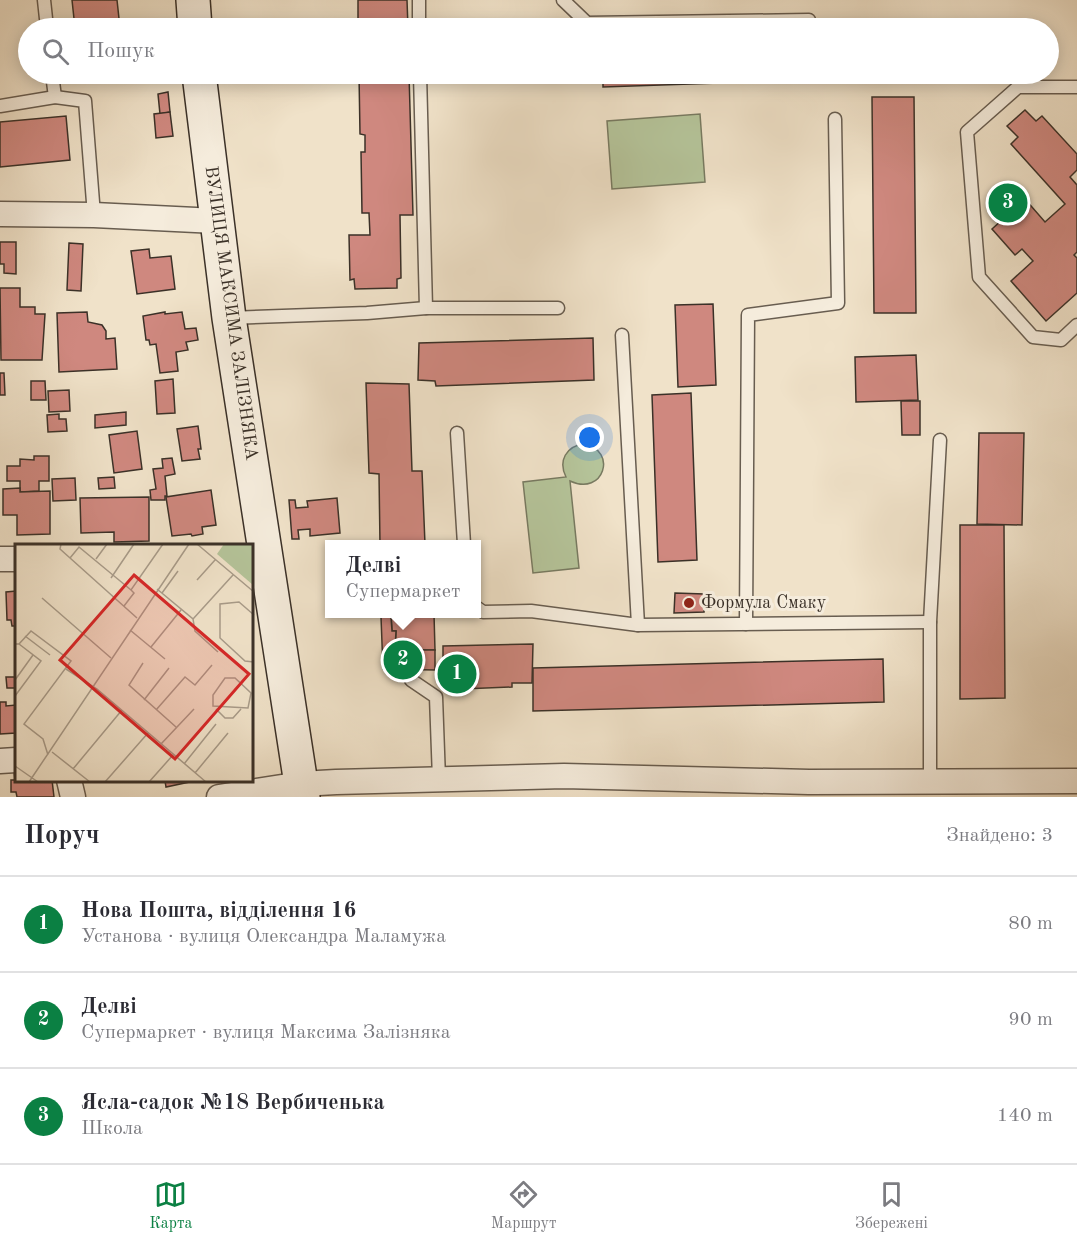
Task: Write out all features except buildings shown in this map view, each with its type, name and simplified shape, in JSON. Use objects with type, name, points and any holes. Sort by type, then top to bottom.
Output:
[{"type":"main road","points":[[193,0],[194,18]]},
{"type":"main road","name":"ВУЛИЦЯ МАКСИМА ЗАЛІЗНЯКА","points":[[200,84],[259,553],[302,790]]},
{"type":"street","points":[[0,214],[94,215],[216,221]]},
{"type":"street","points":[[219,797],[440,779],[564,786],[809,790],[930,781],[1044,789],[1077,781]]},
{"type":"street","points":[[69,782],[73,797]]},
{"type":"lane","points":[[44,0],[46,18]]},
{"type":"lane","points":[[419,0],[419,18]]},
{"type":"lane","points":[[563,0],[582,18]]},
{"type":"lane","points":[[53,84],[55,98]]},
{"type":"lane","points":[[420,84],[426,308]]},
{"type":"lane","points":[[1077,87],[1018,87],[968,132],[980,277],[1033,337],[1077,340]]},
{"type":"lane","points":[[0,106],[55,98],[85,101],[94,215]]},
{"type":"lane","points":[[746,624],[748,315],[838,303],[835,119]]},
{"type":"lane","points":[[229,318],[367,313],[426,308],[558,308]]},
{"type":"lane","points":[[1061,340],[1077,325]]},
{"type":"lane","points":[[622,335],[638,625]]},
{"type":"lane","points":[[457,433],[464,540]]},
{"type":"lane","points":[[930,781],[930,622],[940,440]]},
{"type":"lane","points":[[481,610],[531,612],[638,625],[930,622]]},
{"type":"lane","points":[[411,680],[436,697],[440,779]]},
{"type":"green space","points":[[700,114],[705,182],[612,189],[607,121]]},
{"type":"green space","points":[[584,444],[595,448],[601,455],[603,463],[598,478],[591,483],[582,484],[570,481],[579,568],[533,573],[523,482],[566,477],[563,465],[565,455],[572,448]]},
{"type":"place","name":"Ясла-садок №18 Вербиченька","points":[[1008,203]]},
{"type":"place","name":"Формула Смаку","points":[[689,603]]},
{"type":"place","name":"Делві","points":[[403,660]]},
{"type":"place","name":"Нова Пошта, відділення 16","points":[[457,674]]}]
